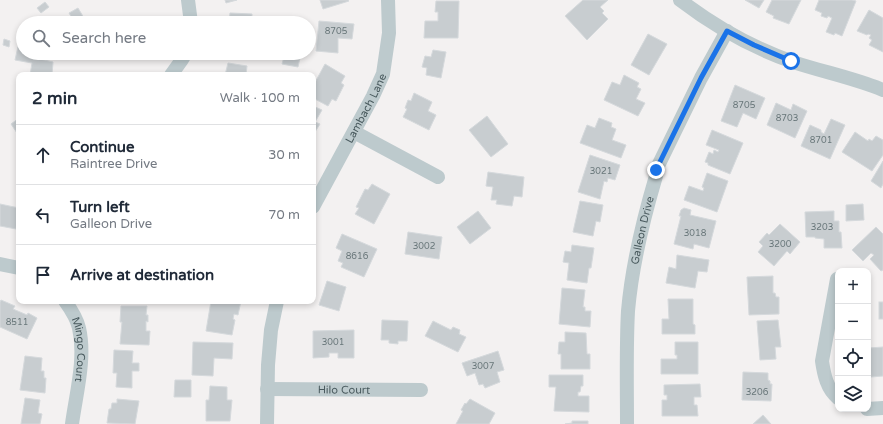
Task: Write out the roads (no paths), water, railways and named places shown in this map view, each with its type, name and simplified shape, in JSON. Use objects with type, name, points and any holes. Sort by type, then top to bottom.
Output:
[{"type":"street","points":[[188,0],[190,16]]},
{"type":"street","name":"Lambach Lane","points":[[316,202],[354,132],[383,74],[389,33],[388,0]]},
{"type":"street","points":[[680,0],[727,31],[754,45],[791,61],[828,73],[862,81],[883,90]]},
{"type":"street","name":"Galleon Drive","points":[[627,424],[628,312],[633,268],[642,223],[656,176],[656,170],[701,78],[727,31]]},
{"type":"street","points":[[173,72],[182,60]]},
{"type":"street","points":[[354,132],[438,177]]},
{"type":"street","points":[[0,264],[16,267]]},
{"type":"street","points":[[835,290],[822,361],[828,387],[835,395]]},
{"type":"street","name":"Mingo Court","points":[[67,304],[79,327],[82,344],[72,424]]},
{"type":"street","points":[[267,424],[268,365],[271,330],[276,304]]},
{"type":"street","name":"Hilo Court","points":[[267,389],[421,390]]},
{"type":"street","points":[[871,409],[883,408]]}]
